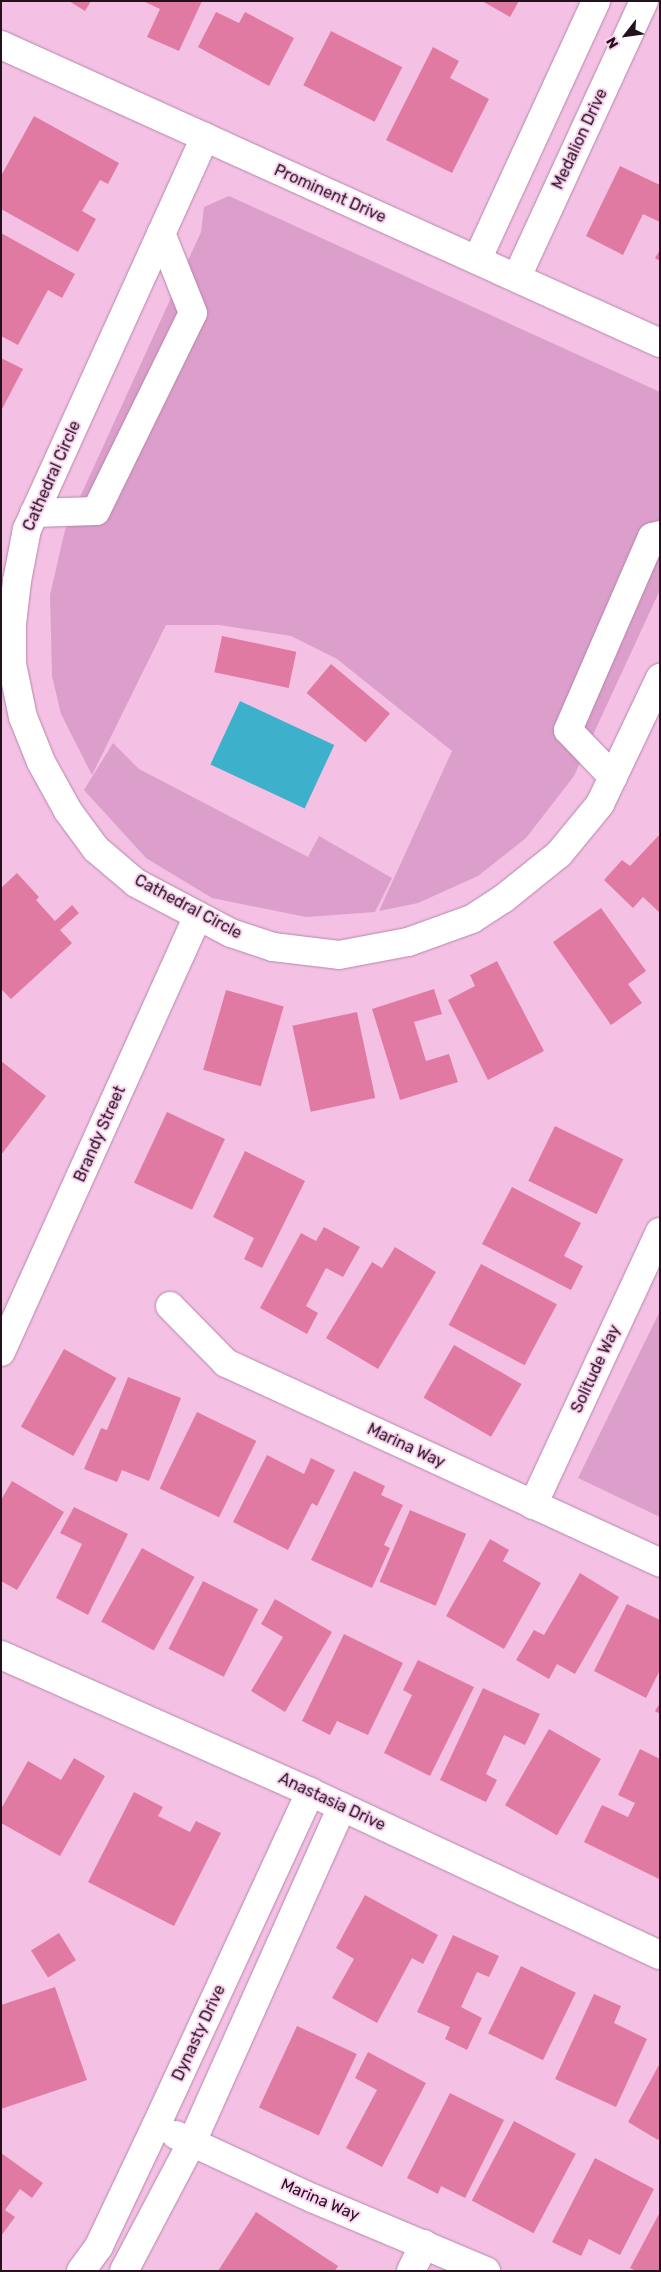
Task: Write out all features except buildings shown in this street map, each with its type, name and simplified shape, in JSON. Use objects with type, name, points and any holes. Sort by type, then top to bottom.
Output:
[{"type":"street","points":[[477,260],[596,1]]},
{"type":"street","name":"Medalion Drive","points":[[517,277],[644,1]]},
{"type":"street","name":"Prominent Drive","points":[[1,45],[660,343]]},
{"type":"street","name":"Cathedral Circle","points":[[205,137],[27,529],[17,581],[12,624],[12,664],[23,717],[41,762],[68,811],[96,849],[136,883],[231,934],[273,947],[339,955],[408,942],[472,919],[503,899],[559,854],[600,804],[660,678]]},
{"type":"street","points":[[34,513],[96,511],[193,313],[162,233]]},
{"type":"street","points":[[613,777],[568,730],[652,536],[660,536]]},
{"type":"street","name":"Brandy Street","points":[[1,1352],[198,916]]},
{"type":"street","name":"Solitude Way","points":[[533,1505],[660,1232]]},
{"type":"street","name":"Marina Way","points":[[170,1306],[226,1362],[660,1563]]},
{"type":"street","name":"Anastasia Drive","points":[[1,1655],[310,1792],[660,1955]]},
{"type":"street","name":"Dynasty Drive","points":[[81,2271],[99,2246],[310,1792]]},
{"type":"street","points":[[124,2271],[192,2142],[342,1807]]},
{"type":"street","name":"Marina Way","points":[[156,2126],[312,2198],[486,2271]]},
{"type":"street","points":[[411,2271],[424,2244]]},
{"type":"shaded area","points":[[229,196],[660,392],[660,590],[574,776],[526,838],[478,876],[418,903],[379,911],[452,751],[337,659],[291,636],[219,625],[166,625],[92,775],[61,714],[52,676],[50,595],[65,530],[201,232],[204,207]]},
{"type":"shaded area","points":[[113,743],[139,769],[308,857],[319,836],[392,878],[375,912],[306,917],[212,898],[146,858],[84,790]]},
{"type":"shaded area","points":[[660,1311],[660,1517],[578,1478]]},
{"type":"water","points":[[240,701],[334,745],[305,808],[210,764]]}]
